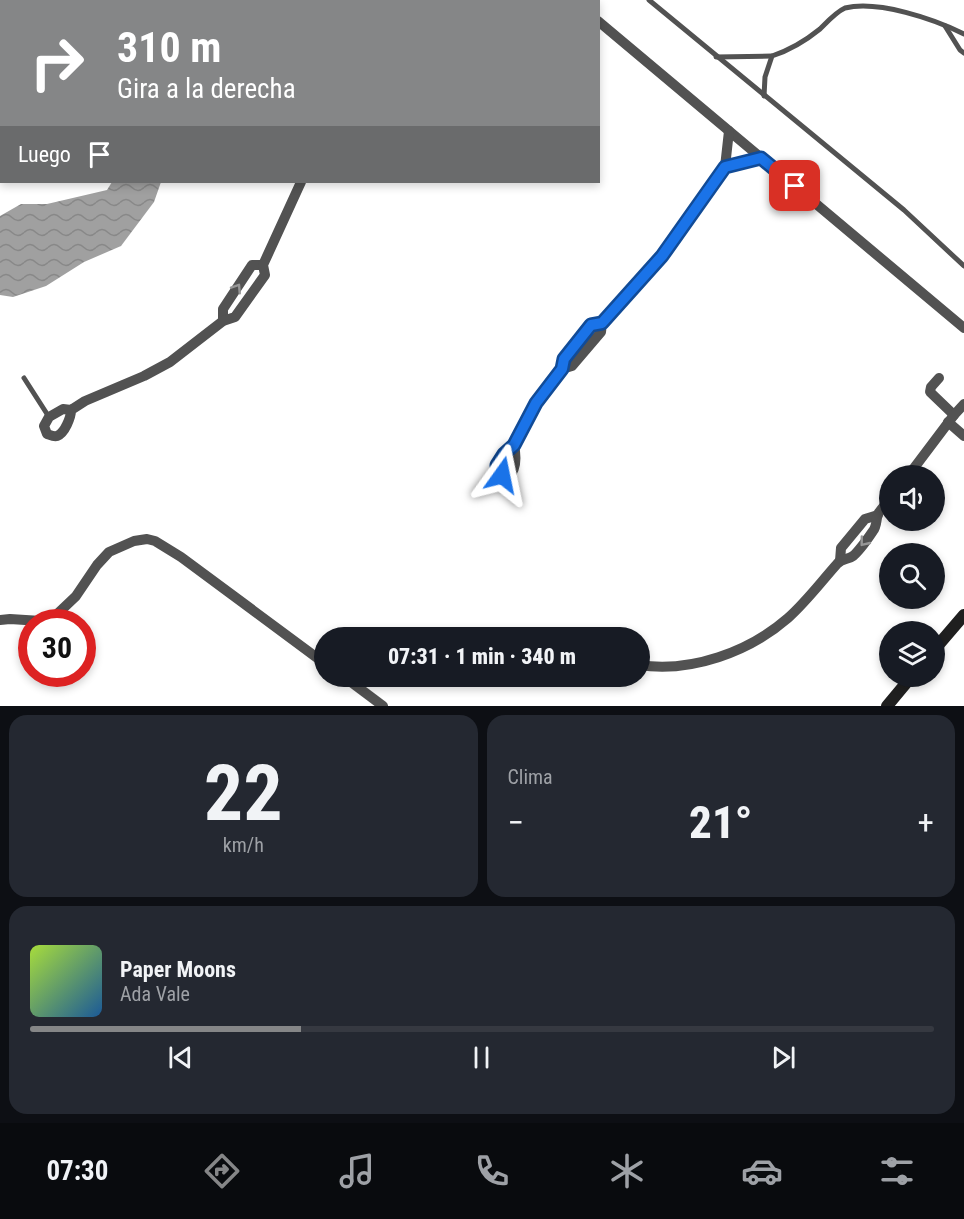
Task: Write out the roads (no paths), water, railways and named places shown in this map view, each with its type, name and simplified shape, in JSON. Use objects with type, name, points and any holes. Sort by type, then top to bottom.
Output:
[{"type":"street","points":[[600,23],[964,328]]},
{"type":"street","points":[[514,445],[536,403],[562,369],[564,359],[591,325],[602,323],[662,256],[725,167],[729,131]]},
{"type":"street","points":[[725,167],[761,158]]},
{"type":"street","points":[[71,410],[68,423],[58,435],[51,435],[44,430],[49,417],[63,409],[71,410],[85,401],[144,376],[170,362],[223,321],[235,317],[265,275],[263,265],[301,183]]},
{"type":"street","points":[[223,321],[224,309],[252,265],[263,265]]},
{"type":"street","points":[[939,378],[931,387],[930,392],[964,436]]},
{"type":"street","points":[[916,465],[964,404]]},
{"type":"street","points":[[650,666],[673,666],[720,656],[746,646],[787,619],[840,561],[841,548],[865,519],[879,514]]},
{"type":"street","points":[[0,620],[41,621],[56,615],[76,596],[97,565],[109,552],[134,541],[147,539],[155,541],[181,557],[314,656]]},
{"type":"street","points":[[945,637],[964,615]]},
{"type":"street","points":[[357,687],[382,706]]},
{"type":"street","points":[[887,706],[903,687]]},
{"type":"lane","points":[[649,0],[904,210],[964,266]]},
{"type":"lane","points":[[716,57],[772,56],[791,50],[844,9],[863,4],[883,4],[944,24],[964,34]]},
{"type":"lane","points":[[944,24],[964,53]]},
{"type":"lane","points":[[764,96],[765,77],[772,56]]},
{"type":"lane","points":[[24,378],[49,417]]},
{"type":"water","points":[[111,183],[161,183],[154,202],[121,246],[84,262],[46,286],[13,297],[0,295],[0,216],[21,204],[47,204],[107,190]]}]
